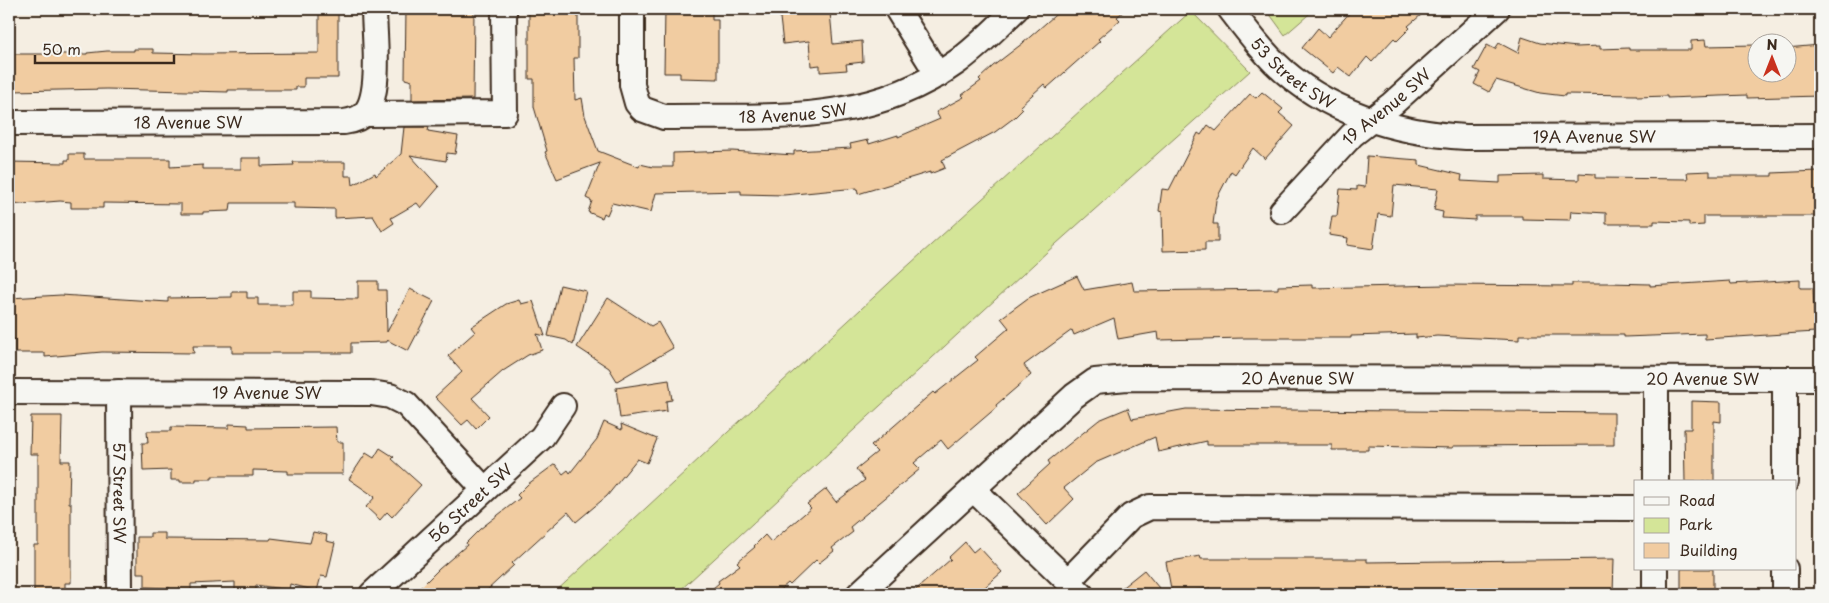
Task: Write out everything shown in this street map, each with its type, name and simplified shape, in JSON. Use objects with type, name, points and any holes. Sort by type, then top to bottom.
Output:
[{"type":"street","points":[[365,114],[370,106],[374,88],[374,9]]},
{"type":"street","name":"18 Avenue SW","points":[[9,123],[344,122],[365,114],[505,113],[504,9]]},
{"type":"street","name":"18 Avenue SW","points":[[632,9],[632,85],[637,103],[642,109],[664,117],[833,112],[880,101],[921,84],[938,74],[971,51],[1016,9]]},
{"type":"street","points":[[897,9],[938,74]]},
{"type":"street","name":"53 Street SW","points":[[1230,9],[1264,51],[1290,76],[1327,100],[1371,120]]},
{"type":"street","name":"19 Avenue SW","points":[[1282,211],[1352,134],[1392,104],[1497,9]]},
{"type":"street","name":"19A Avenue SW","points":[[1371,120],[1422,133],[1466,137],[1820,136]]},
{"type":"street","name":"20 Avenue SW","points":[[860,594],[1074,396],[1095,381],[1110,378],[1820,379]]},
{"type":"street","points":[[1656,379],[1656,480]]},
{"type":"street","points":[[1785,379],[1785,480]]},
{"type":"street","name":"19 Avenue SW","points":[[9,392],[371,393],[390,396],[412,410],[484,489]]},
{"type":"street","name":"57 Street SW","points":[[120,392],[120,594]]},
{"type":"street","name":"56 Street SW","points":[[372,594],[542,437],[563,406]]},
{"type":"street","points":[[974,490],[1074,588],[1131,516],[1150,508],[1634,508]]},
{"type":"street","points":[[1655,570],[1655,594]]},
{"type":"street","points":[[1785,570],[1785,594]]},
{"type":"green space","points":[[1266,9],[1315,9],[1285,35]]},
{"type":"green space","points":[[1191,11],[1250,71],[1047,252],[676,594],[553,594],[901,272]]},
{"type":"building","points":[[319,9],[338,9],[338,78],[304,78],[304,87],[296,87],[296,90],[228,90],[228,92],[107,89],[12,91],[12,54],[87,54],[107,51],[134,51],[134,49],[153,49],[153,53],[319,53]]},
{"type":"building","points":[[406,9],[474,9],[473,99],[412,100],[412,81],[405,79]]},
{"type":"building","points":[[529,9],[578,9],[578,58],[574,58],[575,100],[582,98],[585,116],[598,151],[639,167],[640,164],[653,167],[673,167],[673,153],[732,151],[794,155],[794,151],[851,148],[850,144],[868,140],[869,144],[898,135],[898,137],[940,119],[936,112],[964,97],[962,95],[981,81],[979,79],[993,66],[1062,9],[1126,9],[1117,17],[1120,20],[1098,39],[1100,41],[1047,88],[1044,84],[1020,106],[1023,109],[1015,117],[995,132],[942,160],[945,168],[930,174],[930,172],[858,194],[857,188],[784,195],[741,194],[741,191],[656,193],[651,212],[612,203],[607,215],[604,213],[602,218],[588,212],[592,201],[586,198],[600,163],[557,179],[545,152],[547,151],[534,107],[534,79],[529,79]]},
{"type":"building","points":[[665,9],[712,9],[712,20],[718,20],[718,79],[680,78],[680,73],[664,73]]},
{"type":"building","points":[[779,9],[817,9],[817,14],[830,12],[833,44],[862,41],[863,62],[846,64],[847,70],[820,72],[820,65],[811,66],[809,41],[783,44]]},
{"type":"building","points":[[1353,9],[1428,9],[1408,26],[1410,28],[1397,41],[1394,38],[1372,62],[1367,57],[1351,77],[1338,67],[1333,73],[1302,48],[1318,28],[1328,37]]},
{"type":"building","points":[[1522,37],[1540,43],[1577,47],[1600,46],[1600,49],[1629,48],[1629,50],[1691,50],[1691,41],[1705,40],[1706,46],[1746,45],[1746,82],[1796,82],[1796,47],[1820,45],[1820,96],[1747,98],[1747,95],[1667,98],[1667,96],[1637,97],[1637,95],[1565,94],[1565,96],[1540,93],[1496,80],[1489,92],[1474,84],[1480,72],[1474,69],[1487,45],[1495,49],[1499,43],[1518,53]]},
{"type":"building","points":[[1262,92],[1283,109],[1279,113],[1294,126],[1265,159],[1253,148],[1235,174],[1231,171],[1216,200],[1213,224],[1218,224],[1218,242],[1205,242],[1205,250],[1163,251],[1162,212],[1159,211],[1162,189],[1169,190],[1198,133],[1201,135],[1208,125],[1216,131],[1250,94],[1256,98]]},
{"type":"building","points":[[404,127],[429,127],[428,131],[458,136],[455,154],[447,153],[446,161],[410,155],[439,187],[421,208],[417,203],[391,218],[394,223],[382,231],[373,216],[335,218],[335,209],[294,208],[294,203],[231,203],[230,211],[203,212],[203,214],[181,214],[181,204],[103,203],[103,208],[71,208],[71,202],[60,201],[9,205],[9,162],[65,163],[65,160],[69,160],[69,154],[84,154],[84,159],[170,159],[170,167],[203,165],[203,169],[241,169],[241,158],[261,158],[261,166],[294,165],[293,162],[345,162],[345,176],[352,176],[353,185],[375,173],[376,176],[401,154]]},
{"type":"building","points":[[1367,156],[1419,160],[1419,165],[1462,175],[1461,181],[1500,183],[1500,176],[1543,175],[1543,179],[1579,180],[1579,173],[1595,174],[1595,178],[1688,179],[1687,172],[1710,171],[1710,176],[1772,176],[1772,173],[1818,171],[1820,216],[1704,216],[1704,225],[1689,226],[1689,222],[1654,221],[1654,224],[1606,224],[1606,213],[1571,211],[1570,220],[1522,219],[1522,216],[1475,216],[1475,220],[1442,218],[1443,212],[1434,210],[1438,189],[1394,185],[1391,216],[1378,214],[1373,249],[1347,245],[1348,238],[1329,235],[1332,216],[1337,216],[1340,189],[1357,190],[1357,186],[1365,187]]},
{"type":"building","points":[[1077,276],[1084,290],[1132,282],[1134,291],[1278,289],[1278,286],[1312,285],[1312,288],[1445,285],[1572,286],[1572,283],[1650,284],[1650,286],[1730,281],[1731,284],[1800,280],[1800,288],[1813,288],[1815,332],[1705,339],[1705,334],[1624,337],[1624,335],[1519,335],[1519,340],[1437,336],[1416,338],[1416,334],[1351,336],[1351,338],[1159,340],[1158,332],[1118,339],[1114,318],[1074,335],[1072,330],[1024,365],[1031,375],[996,405],[997,407],[948,449],[941,440],[914,463],[920,469],[850,527],[853,532],[832,548],[834,551],[819,563],[816,560],[790,585],[788,583],[775,594],[706,594],[719,583],[718,581],[740,565],[737,562],[755,547],[765,535],[771,542],[811,508],[807,504],[826,489],[836,502],[865,480],[856,469],[877,452],[871,446],[933,392],[935,394],[978,360],[975,357],[1009,328],[1001,318],[1028,298]]},
{"type":"building","points":[[358,281],[378,281],[378,290],[386,290],[387,332],[410,289],[434,301],[408,351],[387,340],[387,342],[351,343],[351,353],[232,353],[232,346],[193,346],[194,353],[102,352],[45,357],[45,353],[15,353],[15,339],[9,339],[10,298],[61,295],[168,302],[168,298],[232,297],[232,292],[247,292],[247,298],[258,298],[258,305],[293,305],[293,291],[311,291],[311,298],[358,299]]},
{"type":"building","points":[[560,285],[586,291],[573,345],[566,340],[548,336]]},
{"type":"building","points":[[608,298],[651,326],[658,322],[673,348],[617,381],[609,368],[577,347]]},
{"type":"building","points":[[519,300],[521,304],[533,301],[545,336],[537,334],[542,350],[528,355],[503,371],[472,398],[489,416],[476,429],[468,420],[462,425],[435,397],[462,372],[448,356],[475,332],[471,327],[506,304]]},
{"type":"building","points":[[669,380],[672,400],[666,401],[667,411],[620,418],[616,388]]},
{"type":"building","points":[[1691,401],[1721,402],[1721,422],[1714,421],[1714,480],[1685,480],[1684,429],[1691,429]]},
{"type":"building","points":[[1128,408],[1132,419],[1186,409],[1614,413],[1614,445],[1453,446],[1453,448],[1368,446],[1368,450],[1332,450],[1332,445],[1207,445],[1207,441],[1158,452],[1155,437],[1095,463],[1064,488],[1074,499],[1047,525],[1018,493],[1050,464],[1048,461],[1099,420]]},
{"type":"building","points":[[31,416],[62,416],[61,461],[70,461],[69,503],[71,503],[71,583],[65,583],[65,594],[34,594],[34,545],[38,545],[38,454],[30,454]]},
{"type":"building","points":[[604,422],[622,430],[621,424],[657,439],[647,463],[637,459],[607,496],[576,522],[568,512],[512,563],[514,565],[483,594],[414,594],[467,545],[466,543],[480,529],[520,498],[517,495],[528,484],[555,464],[563,474],[568,470],[570,473],[597,439]]},
{"type":"building","points":[[229,424],[248,425],[248,428],[336,427],[337,442],[343,442],[343,474],[288,474],[288,471],[253,470],[253,476],[212,476],[212,479],[196,479],[196,482],[180,482],[180,480],[171,480],[171,470],[143,471],[142,443],[148,443],[147,431],[171,431],[171,427],[229,428]]},
{"type":"building","points":[[380,448],[394,457],[392,459],[421,485],[392,517],[387,512],[380,520],[366,507],[375,497],[349,479],[366,453],[374,458]]},
{"type":"building","points":[[313,532],[327,535],[326,541],[335,543],[327,577],[321,576],[317,591],[290,584],[289,590],[256,585],[256,592],[235,592],[235,582],[191,584],[191,591],[170,591],[170,588],[145,587],[145,573],[137,573],[137,537],[150,537],[150,533],[165,533],[165,539],[270,540],[271,538],[310,543]]},
{"type":"building","points":[[965,542],[973,552],[979,547],[1002,572],[977,594],[911,594],[951,559],[949,557]]},
{"type":"building","points":[[1200,556],[1201,559],[1367,559],[1367,562],[1614,559],[1613,594],[1447,592],[1447,594],[1210,594],[1210,588],[1172,594],[1166,562]]},
{"type":"building","points":[[1144,570],[1164,594],[1114,594]]},
{"type":"building","points":[[1681,570],[1713,570],[1713,592],[1681,592]]}]
